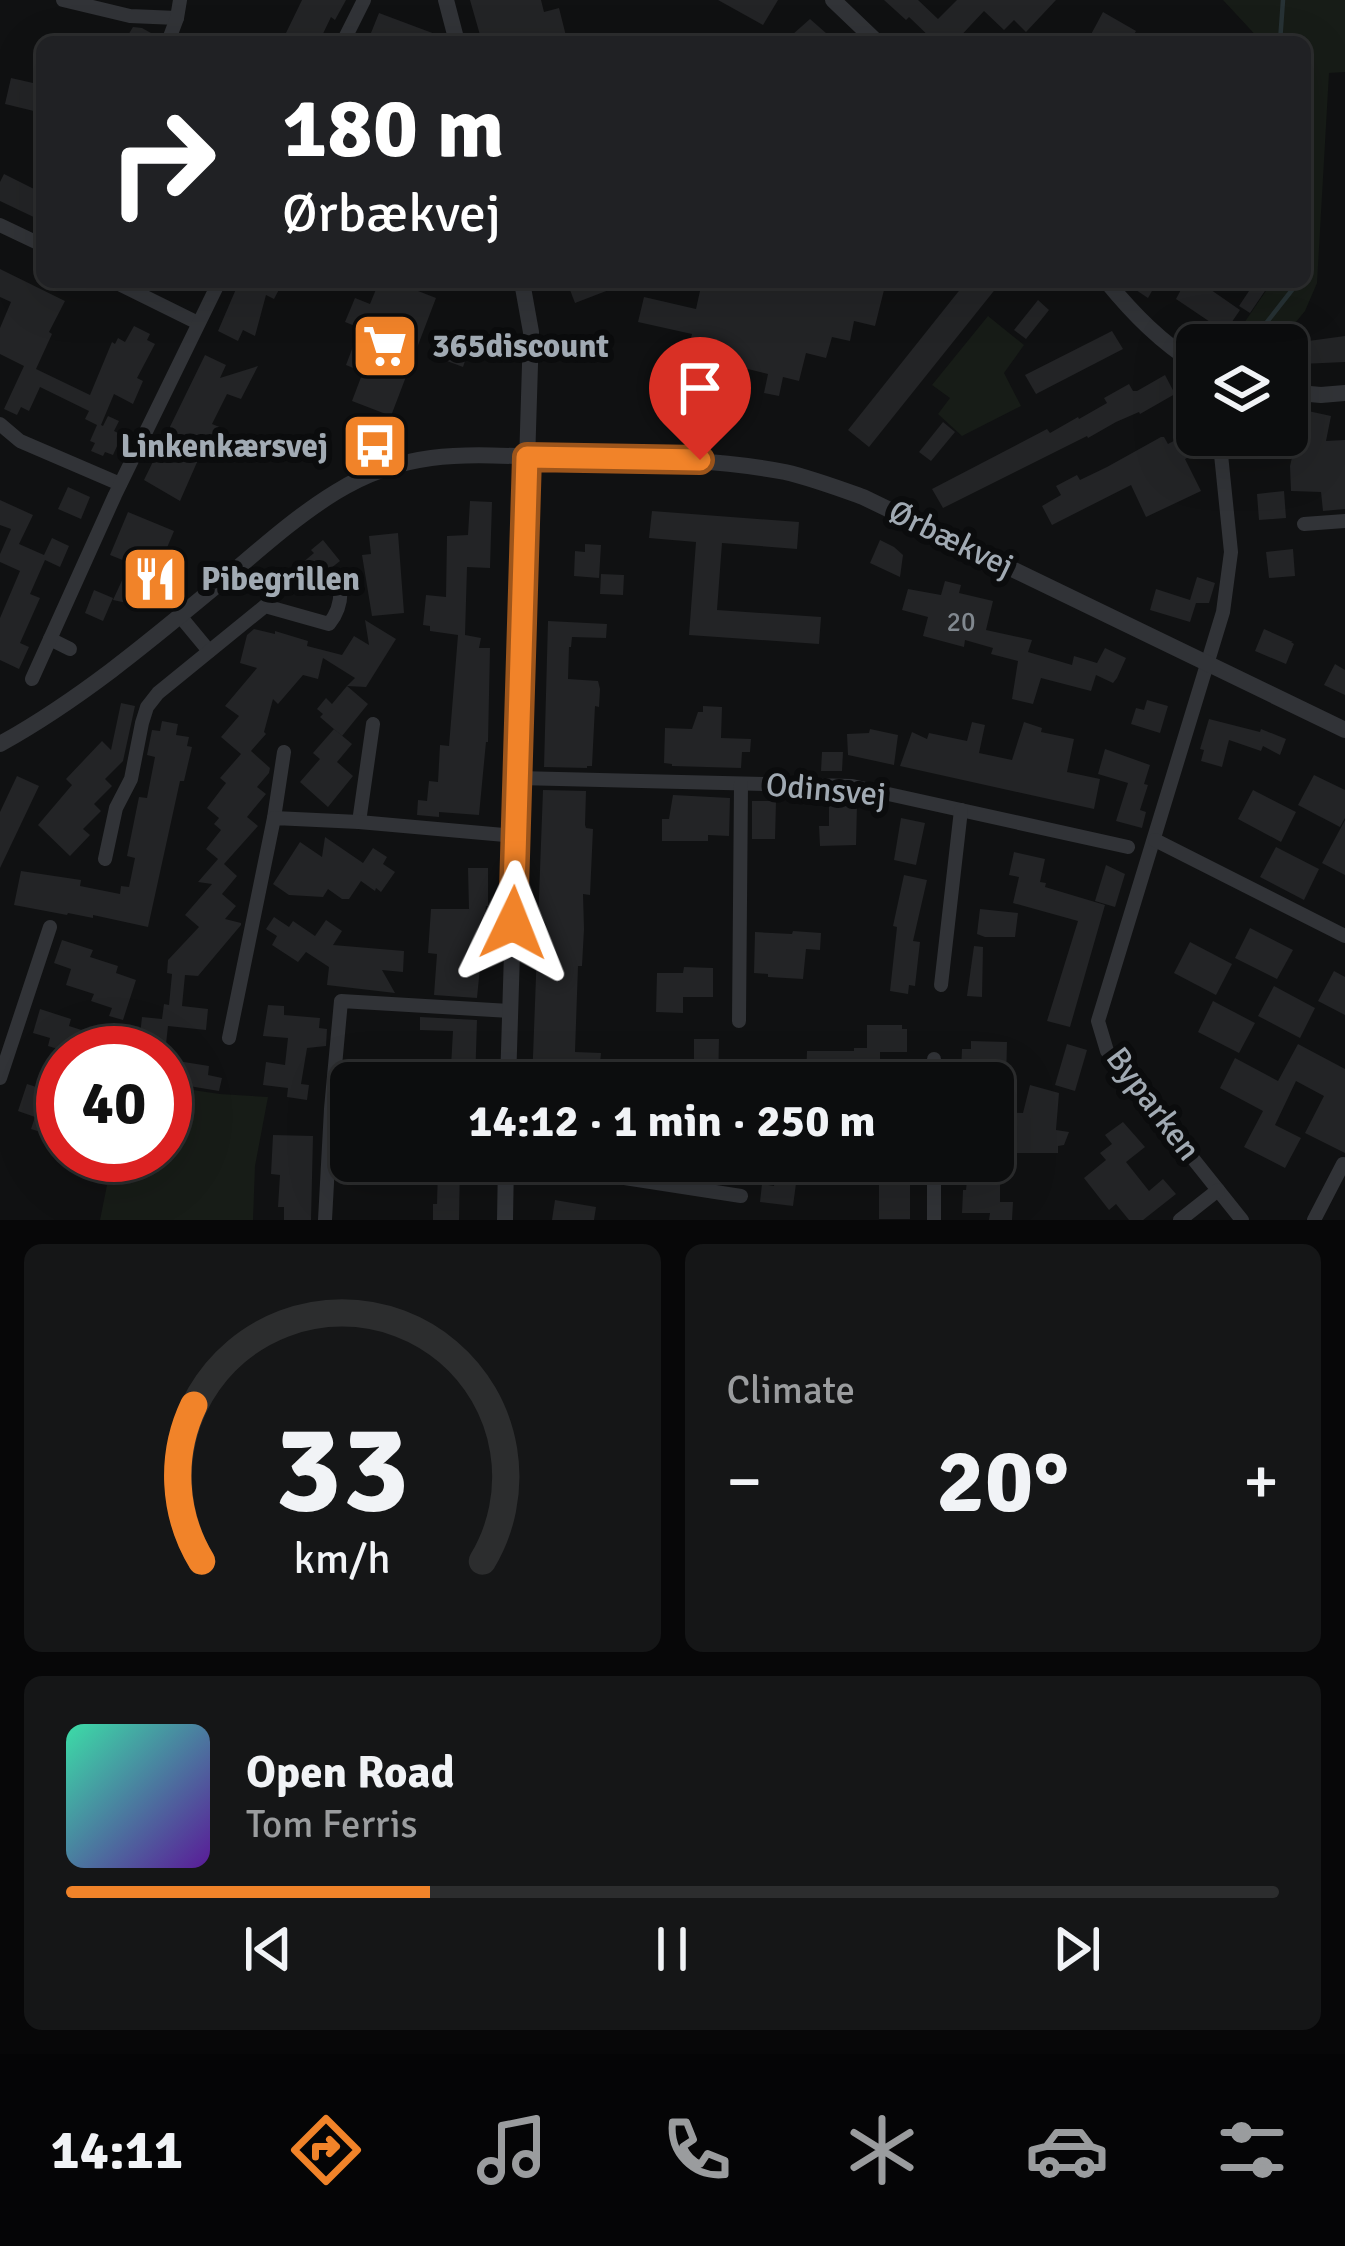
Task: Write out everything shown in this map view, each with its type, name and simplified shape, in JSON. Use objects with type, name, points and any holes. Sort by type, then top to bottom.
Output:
[{"type":"street","points":[[63,0],[130,16],[177,18]]},
{"type":"street","points":[[170,36],[180,0]]},
{"type":"street","points":[[346,36],[364,0]]},
{"type":"street","points":[[446,0],[455,36]]},
{"type":"street","points":[[833,0],[872,36]]},
{"type":"street","points":[[0,224],[36,242]]},
{"type":"street","points":[[128,288],[198,323]]},
{"type":"street","points":[[32,679],[216,288]]},
{"type":"street","points":[[509,1062],[531,332],[523,288]]},
{"type":"street","points":[[1114,288],[1145,326],[1176,352]]},
{"type":"street","points":[[1308,394],[1345,393]]},
{"type":"street","points":[[0,424],[20,441],[120,484]]},
{"type":"street","name":"Byparken","points":[[1221,456],[1231,552],[1223,612],[1097,1021],[1107,1051],[1242,1220]]},
{"type":"street","points":[[2,740],[68,703],[126,661],[335,492],[368,475],[428,457],[527,457]]},
{"type":"street","name":"Ørbækvej","points":[[527,457],[700,460],[788,473],[863,497],[1345,730]]},
{"type":"street","points":[[1304,524],[1345,521]]},
{"type":"street","points":[[105,859],[116,808],[131,779],[147,707],[158,693],[265,606],[328,624],[343,592],[338,575]]},
{"type":"street","points":[[180,616],[209,651]]},
{"type":"street","points":[[50,640],[70,649]]},
{"type":"street","points":[[359,822],[373,724]]},
{"type":"street","points":[[229,1038],[284,752]]},
{"type":"street","name":"Odinsvej","points":[[518,778],[852,786],[1128,847]]},
{"type":"street","points":[[739,1021],[740,784]]},
{"type":"street","points":[[941,985],[961,810]]},
{"type":"street","points":[[274,818],[516,836]]},
{"type":"street","points":[[1155,840],[1345,936]]},
{"type":"street","points":[[0,1078],[50,927]]},
{"type":"street","points":[[326,1220],[341,1001],[510,1011]]},
{"type":"street","points":[[1314,1220],[1343,1164]]},
{"type":"street","points":[[505,1220],[509,1182]]},
{"type":"street","points":[[649,1182],[741,1196]]},
{"type":"street","points":[[934,1182],[934,1220]]},
{"type":"street","points":[[1180,1220],[1218,1190]]},
{"type":"shaded area","points":[[1223,0],[1345,0],[1345,72],[1329,73],[1317,283],[1294,324],[1243,324],[1268,288],[1311,288],[1311,36],[1256,36]]},
{"type":"shaded area","points":[[988,316],[1024,345],[1004,373],[1021,406],[962,436],[938,414],[950,398],[932,385]]},
{"type":"shaded area","points":[[192,1090],[268,1097],[255,1166],[253,1220],[100,1220],[108,1182],[192,1182]]},
{"type":"building","points":[[302,0],[346,0],[322,36],[286,33]]},
{"type":"building","points":[[470,0],[541,0],[544,12],[559,8],[566,36],[480,36]]},
{"type":"building","points":[[718,0],[778,0],[763,25]]},
{"type":"building","points":[[884,0],[918,0],[938,19],[957,0],[1056,0],[1026,32],[1014,20],[1004,30],[984,11],[961,36],[929,36],[909,17],[906,20]]},
{"type":"building","points":[[1103,12],[1136,31],[1133,36],[1090,36]]},
{"type":"building","points":[[379,13],[440,36],[379,36],[371,33]]},
{"type":"building","points":[[810,19],[827,34],[825,36],[792,35]]},
{"type":"building","points":[[133,27],[156,36],[128,36]]},
{"type":"building","points":[[11,78],[36,84],[36,112],[5,104]]},
{"type":"building","points":[[4,174],[36,190],[36,218],[0,201]]},
{"type":"building","points":[[0,269],[65,301],[36,369],[90,395],[112,342],[118,338],[125,342],[134,326],[150,334],[147,340],[155,344],[137,378],[143,381],[133,404],[114,394],[101,425],[108,416],[119,421],[114,431],[122,435],[113,455],[91,451],[97,425],[85,419],[89,411],[40,387],[29,411],[21,407],[17,415],[4,409],[24,366],[0,354],[0,328],[11,302],[0,297]]},
{"type":"building","points":[[236,288],[280,288],[274,299],[266,295],[255,336],[243,330],[238,341],[218,331]]},
{"type":"building","name":"365discount","points":[[377,288],[410,288],[436,298],[391,416],[352,401],[363,372],[346,365],[360,328],[345,322],[355,298],[370,304]]},
{"type":"building","points":[[569,288],[614,288],[575,303]]},
{"type":"building","points":[[701,288],[884,288],[875,326],[854,321],[850,341],[832,337],[826,358],[806,353],[799,381],[783,377],[779,396],[764,393],[768,374],[736,366],[737,358],[689,346],[692,334],[638,322],[644,297],[696,309]]},
{"type":"building","points":[[961,288],[996,288],[869,447],[848,430]]},
{"type":"building","points":[[1133,288],[1154,288],[1148,298]]},
{"type":"building","points":[[1182,288],[1208,288],[1240,310],[1230,324],[1213,324],[1176,299]]},
{"type":"building","points":[[1251,288],[1267,288],[1250,313],[1239,306]]},
{"type":"building","points":[[1038,300],[1049,310],[1026,339],[1014,330]]},
{"type":"building","points":[[1112,331],[1123,349],[1036,394],[1025,375]]},
{"type":"building","points":[[1345,336],[1345,362],[1308,364],[1308,341]]},
{"type":"building","points":[[455,338],[471,343],[463,367],[447,361]]},
{"type":"building","points":[[205,355],[226,365],[220,378],[258,366],[241,399],[227,394],[212,424],[222,428],[205,444],[180,501],[144,480]]},
{"type":"building","points":[[1165,375],[1175,394],[1140,414],[943,508],[932,489],[1047,429],[1050,433],[1079,419],[1129,384],[1137,391]]},
{"type":"building","points":[[1308,411],[1331,416],[1326,441],[1345,440],[1345,509],[1323,511],[1321,492],[1291,491],[1292,456],[1308,456]]},
{"type":"building","points":[[943,422],[955,432],[931,461],[919,452]]},
{"type":"building","points":[[1161,437],[1168,444],[1176,440],[1176,456],[1191,456],[1185,459],[1201,491],[1146,517],[1131,485],[1052,525],[1042,506],[1061,495],[1056,486],[1077,475],[1080,480]]},
{"type":"building","points":[[68,487],[90,497],[81,519],[58,509]]},
{"type":"building","points":[[1284,491],[1286,518],[1259,520],[1257,494]]},
{"type":"building","points":[[0,500],[33,515],[19,544],[44,555],[52,538],[69,546],[60,567],[45,560],[30,594],[40,598],[20,643],[29,647],[19,669],[0,660],[0,618],[20,571],[0,562],[11,529],[0,525]]},
{"type":"building","points":[[470,501],[492,502],[490,568],[467,567],[465,635],[481,638],[479,648],[490,648],[488,742],[479,815],[417,815],[418,800],[427,801],[429,781],[438,782],[440,745],[449,746],[458,635],[430,631],[430,626],[423,625],[426,595],[446,597],[447,536],[468,535]]},
{"type":"building","points":[[652,511],[799,522],[797,549],[722,543],[717,610],[821,617],[819,644],[689,635],[696,542],[649,538]]},
{"type":"building","points":[[128,512],[174,531],[156,574],[167,579],[160,595],[146,588],[141,606],[113,600],[130,563],[110,555]]},
{"type":"building","points":[[398,533],[404,613],[372,616],[362,555],[371,554],[369,536]]},
{"type":"building","points":[[323,540],[340,561],[302,591],[288,575]]},
{"type":"building","points":[[880,540],[903,555],[900,577],[870,563]]},
{"type":"building","points":[[585,544],[601,545],[599,578],[574,576],[575,551],[585,552]]},
{"type":"building","points":[[1293,549],[1295,576],[1269,578],[1266,552]]},
{"type":"building","points":[[601,574],[624,575],[623,595],[600,594]]},
{"type":"building","points":[[1197,577],[1215,583],[1209,603],[1196,603],[1190,622],[1150,610],[1156,589],[1190,600]]},
{"type":"building","points":[[945,581],[961,585],[959,593],[993,601],[986,630],[1032,640],[1028,652],[1072,665],[1074,656],[1097,663],[1105,648],[1126,658],[1117,678],[1113,683],[1096,675],[1091,691],[1041,678],[1033,704],[1012,699],[1018,661],[965,640],[964,647],[923,636],[928,617],[902,610],[908,589],[941,595]]},
{"type":"building","points":[[94,590],[113,598],[103,621],[85,613]]},
{"type":"building","points":[[365,620],[396,639],[366,687],[347,686],[355,678],[323,658],[318,679],[303,675],[278,704],[273,699],[266,734],[251,751],[270,768],[257,787],[266,794],[247,817],[258,826],[224,864],[237,876],[222,894],[236,906],[225,919],[241,925],[198,976],[185,975],[182,1006],[208,1009],[206,1030],[141,1026],[142,1017],[162,1019],[164,1004],[169,1005],[172,974],[167,973],[168,960],[199,927],[185,915],[212,884],[198,882],[218,859],[206,849],[221,830],[214,824],[219,818],[207,808],[226,783],[220,778],[241,754],[221,737],[239,716],[225,706],[257,668],[240,663],[247,635],[254,629],[275,631],[342,655],[354,636],[369,645]]},
{"type":"building","points":[[548,621],[607,624],[606,638],[572,637],[569,647],[568,679],[598,681],[600,689],[592,766],[587,768],[544,767]]},
{"type":"building","points":[[1264,629],[1293,642],[1286,664],[1255,651]]},
{"type":"building","points":[[1335,664],[1345,670],[1345,695],[1324,685]]},
{"type":"building","points":[[347,686],[368,704],[342,736],[317,709],[326,698],[332,704]]},
{"type":"building","points":[[1147,700],[1168,706],[1160,733],[1131,724],[1136,708],[1144,710]]},
{"type":"building","points":[[121,703],[135,706],[123,761],[105,779],[112,786],[94,804],[101,811],[83,829],[90,835],[70,856],[38,825],[72,785],[66,779],[102,741],[111,750]]},
{"type":"building","points":[[703,706],[722,707],[721,738],[751,739],[750,752],[742,752],[741,768],[664,763],[665,728],[692,729]]},
{"type":"building","points":[[1209,719],[1286,739],[1280,755],[1263,746],[1261,751],[1229,740],[1222,767],[1201,761]]},
{"type":"building","points":[[162,721],[178,724],[176,735],[189,737],[187,746],[192,747],[148,927],[14,905],[21,871],[81,880],[80,886],[120,894],[121,886],[129,887],[135,858],[127,856],[139,797],[147,798],[155,757],[147,755],[152,730],[160,731]]},
{"type":"building","points":[[972,722],[985,725],[979,753],[1012,760],[1024,722],[1042,728],[1041,732],[1074,739],[1067,772],[1100,779],[1094,809],[900,766],[912,732],[927,739],[929,733],[967,741]]},
{"type":"building","points":[[334,729],[352,744],[337,762],[353,776],[328,807],[300,782],[320,759],[313,753]]},
{"type":"building","points":[[870,729],[898,735],[894,765],[848,755],[847,734],[869,733]]},
{"type":"building","points":[[1105,749],[1150,765],[1140,810],[1146,812],[1142,828],[1116,821],[1128,783],[1098,774]]},
{"type":"building","points":[[822,752],[843,752],[842,771],[821,771]]},
{"type":"building","points":[[1314,775],[1345,790],[1345,818],[1340,827],[1298,805]]},
{"type":"building","points":[[17,776],[39,786],[0,868],[0,812]]},
{"type":"building","points":[[543,790],[586,791],[585,825],[593,829],[590,895],[583,894],[575,1052],[601,1053],[600,1062],[533,1062]]},
{"type":"building","points":[[1253,790],[1296,812],[1281,842],[1238,819]]},
{"type":"building","points":[[673,795],[730,798],[729,836],[662,841],[662,819],[669,819]]},
{"type":"building","points":[[752,801],[776,801],[775,839],[752,839]]},
{"type":"building","points":[[829,801],[857,804],[856,845],[820,846],[819,826],[829,826]]},
{"type":"building","points":[[901,818],[925,823],[916,865],[894,860]]},
{"type":"building","points":[[1345,820],[1345,875],[1322,863]]},
{"type":"building","points":[[325,837],[363,863],[373,848],[387,857],[383,864],[395,872],[381,892],[361,881],[349,899],[342,899],[328,889],[323,897],[289,895],[273,884],[300,842],[322,857]]},
{"type":"building","points":[[1276,847],[1319,869],[1304,900],[1260,877]]},
{"type":"building","points":[[1014,852],[1045,859],[1040,882],[1045,887],[1105,905],[1070,1027],[1047,1021],[1078,921],[1013,903],[1019,877],[1009,875]]},
{"type":"building","points":[[1106,865],[1125,874],[1115,907],[1095,901]]},
{"type":"building","points":[[468,868],[488,868],[477,998],[434,995],[437,954],[428,953],[431,909],[469,909]]},
{"type":"building","points":[[904,875],[927,880],[913,941],[920,942],[915,986],[909,985],[908,994],[890,991],[897,927],[893,926]]},
{"type":"building","points":[[980,909],[1018,913],[1015,937],[977,934]]},
{"type":"building","points":[[274,917],[289,927],[293,921],[315,936],[326,920],[342,931],[333,945],[404,951],[403,972],[382,970],[395,993],[327,985],[329,967],[306,952],[298,962],[272,945],[277,936],[266,929]]},
{"type":"building","points":[[1250,928],[1293,950],[1277,979],[1235,958]]},
{"type":"building","points":[[755,932],[821,933],[820,950],[806,949],[803,979],[754,973]]},
{"type":"building","points":[[62,940],[93,950],[90,957],[118,966],[116,973],[136,980],[123,1020],[109,1016],[112,1008],[91,1001],[94,994],[66,985],[71,969],[54,963]]},
{"type":"building","points":[[1190,942],[1232,964],[1216,995],[1174,973]]},
{"type":"building","points":[[974,946],[983,947],[982,997],[967,996]]},
{"type":"building","points":[[684,967],[713,968],[713,997],[683,997],[683,1013],[656,1012],[657,973],[683,973]]},
{"type":"building","points":[[1334,971],[1345,977],[1345,1015],[1318,1001]]},
{"type":"building","points":[[1274,986],[1315,1008],[1300,1038],[1258,1016]]},
{"type":"building","points":[[1213,1001],[1255,1023],[1239,1053],[1198,1032]]},
{"type":"building","points":[[268,1005],[284,1006],[284,1015],[320,1018],[319,1028],[327,1029],[326,1046],[307,1048],[301,1084],[309,1085],[307,1100],[287,1097],[288,1088],[263,1085],[266,1062],[285,1065],[288,1038],[263,1036]]},
{"type":"building","points":[[40,1009],[71,1019],[69,1026],[36,1026],[33,1033]]},
{"type":"building","points":[[420,1017],[477,1020],[476,1062],[451,1062],[453,1031],[420,1030]]},
{"type":"building","points":[[867,1025],[907,1029],[907,1052],[880,1052],[880,1062],[807,1062],[807,1051],[867,1048]]},
{"type":"building","points":[[694,1039],[719,1039],[718,1062],[694,1062]]},
{"type":"building","points":[[971,1041],[1007,1042],[1006,1062],[961,1062],[962,1049],[971,1049]]},
{"type":"building","points":[[1067,1044],[1087,1050],[1075,1091],[1055,1085]]},
{"type":"building","points":[[1298,1044],[1345,1069],[1345,1153],[1305,1133],[1324,1096],[1296,1081],[1275,1125],[1301,1138],[1285,1168],[1244,1147],[1263,1111],[1220,1088],[1235,1058],[1278,1081]]},
{"type":"building","points":[[192,1063],[209,1066],[208,1075],[222,1078],[219,1091],[192,1086]]},
{"type":"building","points":[[27,1084],[36,1087],[36,1131],[31,1129],[35,1117],[18,1111]]},
{"type":"building","points":[[1030,1085],[1059,1093],[1056,1130],[1069,1132],[1058,1153],[1014,1153],[1014,1113],[1023,1113]]},
{"type":"building","points":[[1123,1122],[1145,1147],[1126,1162],[1149,1191],[1163,1179],[1176,1194],[1143,1220],[1129,1220],[1116,1204],[1109,1210],[1084,1178],[1106,1160],[1100,1153],[1112,1144],[1105,1135]]},
{"type":"building","points":[[273,1135],[313,1136],[311,1220],[284,1220],[284,1207],[278,1207],[280,1175],[271,1174]]},
{"type":"building","points":[[438,1182],[460,1182],[459,1220],[433,1220],[433,1204],[437,1204]]},
{"type":"building","points":[[774,1182],[796,1182],[793,1206],[760,1202],[762,1184],[774,1186]]},
{"type":"building","points":[[879,1182],[910,1182],[910,1219],[879,1219]]},
{"type":"building","points":[[967,1182],[1000,1182],[1000,1202],[1013,1202],[1012,1220],[989,1220],[990,1213],[962,1213]]},
{"type":"building","points":[[555,1200],[596,1207],[594,1220],[552,1220]]},
{"type":"waterway","points":[[1280,36],[1283,0]]},
{"type":"waterway","points":[[1265,324],[1292,288]]},
{"type":"place","name":"365discount","points":[[385,346]]},
{"type":"place","name":"Linkenkærsvej","points":[[375,446]]},
{"type":"place","name":"Pibegrillen","points":[[155,579]]},
{"type":"route","points":[[513,923],[527,457],[700,460]]}]
